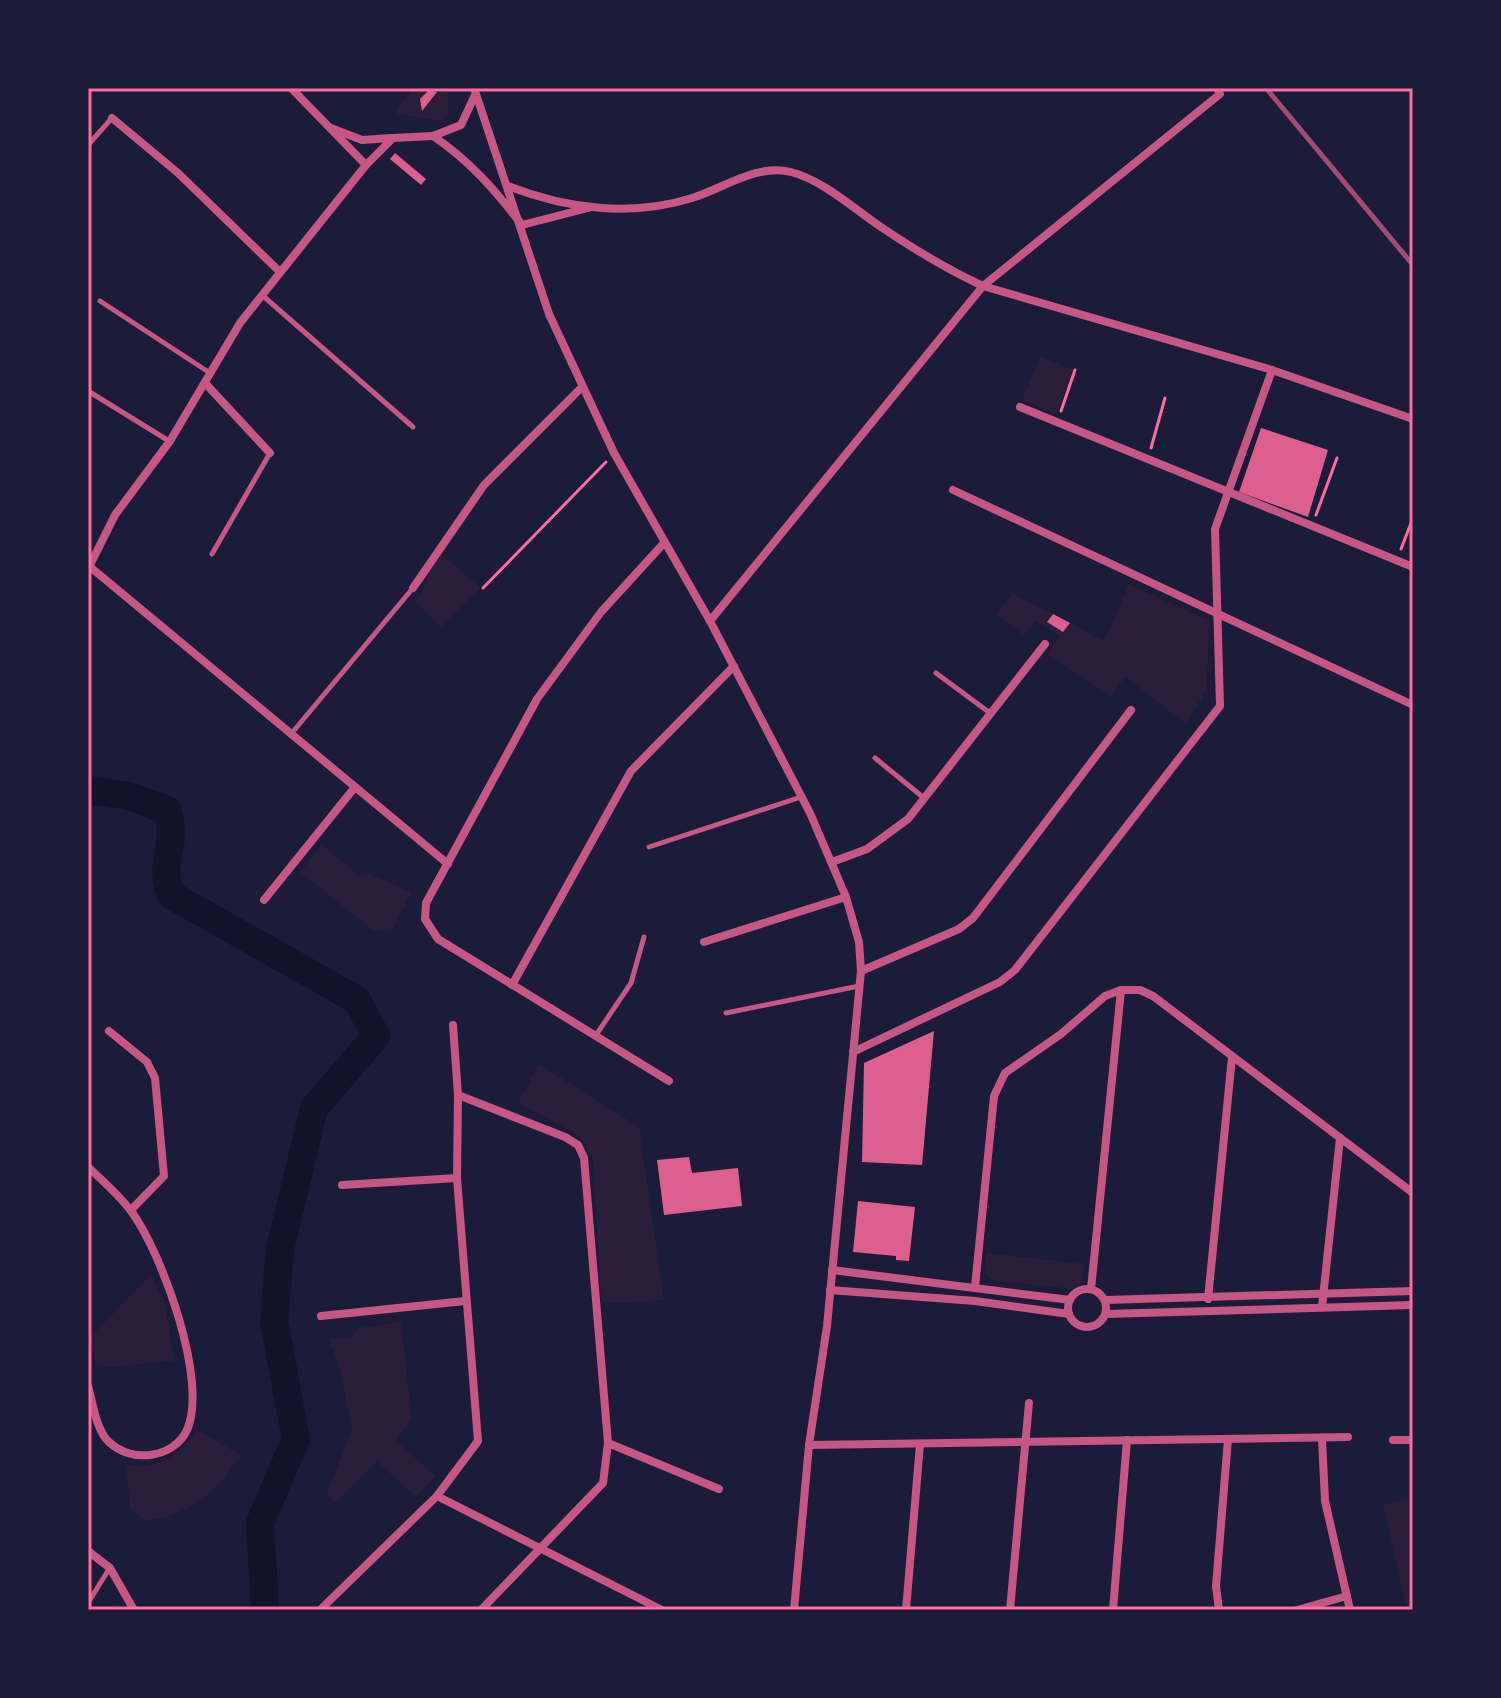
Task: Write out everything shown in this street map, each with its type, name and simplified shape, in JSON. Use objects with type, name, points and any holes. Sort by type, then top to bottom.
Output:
[{"type":"street","points":[[291,88],[366,165]]},
{"type":"street","points":[[710,621],[983,286],[1220,94],[1217,88]]},
{"type":"street","points":[[324,124],[362,140],[433,136],[461,125],[474,92]]},
{"type":"street","points":[[474,92],[522,225],[549,314],[582,387],[614,453],[710,621],[801,797],[832,862],[859,942],[860,986],[830,1290],[809,1445],[794,1610]]},
{"type":"street","points":[[112,118],[178,173],[280,272]]},
{"type":"street","points":[[433,136],[463,156],[486,178],[522,225]]},
{"type":"street","points":[[393,138],[366,165],[240,323],[170,441],[115,515],[88,568],[448,864]]},
{"type":"street","points":[[508,186],[531,195],[590,207],[640,209],[668,205],[757,173],[789,171],[819,184],[948,269],[983,286],[1272,370],[1413,419]]},
{"type":"street","points":[[522,225],[590,207]]},
{"type":"street","points":[[853,1052],[1000,982],[1015,970],[1220,706],[1215,529],[1272,370]]},
{"type":"street","points":[[205,383],[270,453]]},
{"type":"street","points":[[413,588],[484,485],[582,387]]},
{"type":"street","points":[[1020,407],[1413,567]]},
{"type":"street","points":[[953,490],[1413,705]]},
{"type":"street","points":[[664,543],[565,656],[537,699],[426,903],[425,919],[438,939],[669,1081]]},
{"type":"street","points":[[832,862],[888,837],[926,799],[1045,644]]},
{"type":"street","points":[[512,985],[631,771],[734,666]]},
{"type":"street","points":[[861,971],[959,929],[973,918],[1131,710]]},
{"type":"street","points":[[264,900],[355,787]]},
{"type":"street","points":[[704,942],[846,897]]},
{"type":"street","points":[[1091,1289],[1121,990]]},
{"type":"street","points":[[975,1287],[994,1096],[1005,1073],[1061,1034],[1105,996],[1121,990],[1140,990],[1153,996],[1413,1193]]},
{"type":"street","points":[[320,1610],[437,1496],[478,1441],[457,1178],[458,1095],[453,1025]]},
{"type":"street","points":[[109,1031],[147,1062],[155,1078],[164,1176],[131,1210]]},
{"type":"street","points":[[1208,1308],[1232,1057]]},
{"type":"street","points":[[458,1095],[565,1137],[578,1145],[584,1158],[608,1443],[603,1483],[481,1610]]},
{"type":"street","points":[[1322,1307],[1340,1138]]},
{"type":"street","points":[[88,1167],[131,1210],[152,1247],[181,1322],[191,1403],[187,1430],[174,1447],[141,1457],[108,1442],[88,1386]]},
{"type":"street","points":[[342,1185],[457,1178]]},
{"type":"street","points":[[832,1270],[1070,1300]]},
{"type":"street","points":[[1105,1300],[1106,1314],[1100,1323],[1090,1327],[1075,1323],[1069,1314],[1070,1300],[1081,1290],[1091,1289],[1105,1300],[1413,1291]]},
{"type":"street","points":[[830,1290],[975,1301],[1069,1314]]},
{"type":"street","points":[[321,1316],[465,1301]]},
{"type":"street","points":[[1106,1314],[1208,1308],[1413,1305]]},
{"type":"street","points":[[1010,1610],[1029,1403]]},
{"type":"street","points":[[809,1445],[1348,1437]]},
{"type":"street","points":[[1219,1610],[1216,1586],[1228,1439]]},
{"type":"street","points":[[1322,1439],[1325,1501],[1350,1610]]},
{"type":"street","points":[[1113,1610],[1127,1440]]},
{"type":"street","points":[[1393,1440],[1413,1440]]},
{"type":"street","points":[[608,1443],[719,1489]]},
{"type":"street","points":[[906,1610],[920,1444]]},
{"type":"street","points":[[437,1496],[542,1548],[648,1608],[662,1610]]},
{"type":"street","points":[[88,1551],[110,1568],[134,1610]]},
{"type":"street","points":[[1297,1610],[1347,1596]]},
{"type":"lane","points":[[88,145],[112,118]]},
{"type":"lane","points":[[262,295],[413,427]]},
{"type":"lane","points":[[100,301],[210,374]]},
{"type":"lane","points":[[88,391],[170,441]]},
{"type":"lane","points":[[212,554],[270,453]]},
{"type":"lane","points":[[291,734],[413,588]]},
{"type":"lane","points":[[936,673],[991,714]]},
{"type":"lane","points":[[875,758],[926,799]]},
{"type":"lane","points":[[649,847],[801,797]]},
{"type":"lane","points":[[596,1035],[631,983],[644,937]]},
{"type":"lane","points":[[726,1013],[860,986]]},
{"type":"lane","points":[[975,1287],[975,1301]]},
{"type":"lane","points":[[88,1603],[110,1568]]},
{"type":"path","points":[[1057,422],[1075,370]]},
{"type":"path","points":[[1148,460],[1165,398]]},
{"type":"path","points":[[483,588],[614,453]]},
{"type":"path","points":[[1312,526],[1337,458]]},
{"type":"path","points":[[1396,560],[1413,518]]},
{"type":"shaded area","points":[[413,88],[447,88],[449,113],[442,121],[395,114]]},
{"type":"shaded area","points":[[1040,356],[1073,370],[1056,414],[1022,401]]},
{"type":"shaded area","points":[[439,551],[480,588],[442,627],[415,602]]},
{"type":"shaded area","points":[[1129,584],[1209,621],[1207,689],[1186,724],[1125,677],[1111,696],[1047,654],[1060,636],[1036,621],[1023,635],[996,614],[1012,593],[1053,614],[1063,631],[1070,623],[1104,641]]},
{"type":"shaded area","points":[[322,845],[359,875],[363,871],[412,892],[391,932],[373,930],[300,872]]},
{"type":"shaded area","points":[[539,1064],[639,1127],[664,1300],[601,1304],[593,1158],[579,1136],[518,1103]]},
{"type":"shaded area","points":[[986,1253],[1084,1264],[1083,1282],[1072,1289],[992,1280],[984,1272]]},
{"type":"shaded area","points":[[151,1275],[165,1304],[174,1361],[97,1368],[88,1339]]},
{"type":"shaded area","points":[[401,1322],[412,1419],[396,1440],[435,1476],[416,1497],[377,1461],[336,1503],[327,1494],[352,1429],[339,1364],[328,1339],[352,1338],[357,1328]]},
{"type":"shaded area","points":[[197,1430],[241,1455],[201,1500],[178,1513],[146,1521],[130,1509],[126,1465],[148,1465],[167,1459],[183,1447]]},
{"type":"shaded area","points":[[1413,1497],[1413,1610],[1407,1610],[1383,1505]]},
{"type":"building","points":[[429,90],[437,92],[422,111],[420,99]]},
{"type":"building","points":[[395,153],[426,179],[421,185],[390,159]]},
{"type":"building","points":[[1261,428],[1328,450],[1308,517],[1239,492]]},
{"type":"building","points":[[1053,614],[1070,623],[1063,632],[1047,622]]},
{"type":"building","points":[[934,1031],[922,1165],[862,1162],[864,1063]]},
{"type":"building","points":[[689,1157],[692,1173],[738,1168],[742,1206],[664,1215],[657,1160]]},
{"type":"building","points":[[858,1201],[915,1207],[909,1261],[896,1260],[896,1256],[853,1252]]},
{"type":"waterway","points":[[88,790],[129,796],[167,810],[171,833],[166,871],[171,895],[357,1000],[376,1036],[314,1108],[280,1249],[274,1322],[296,1439],[260,1523],[265,1610]]},
{"type":"railway","points":[[1266,88],[1413,265]]}]
